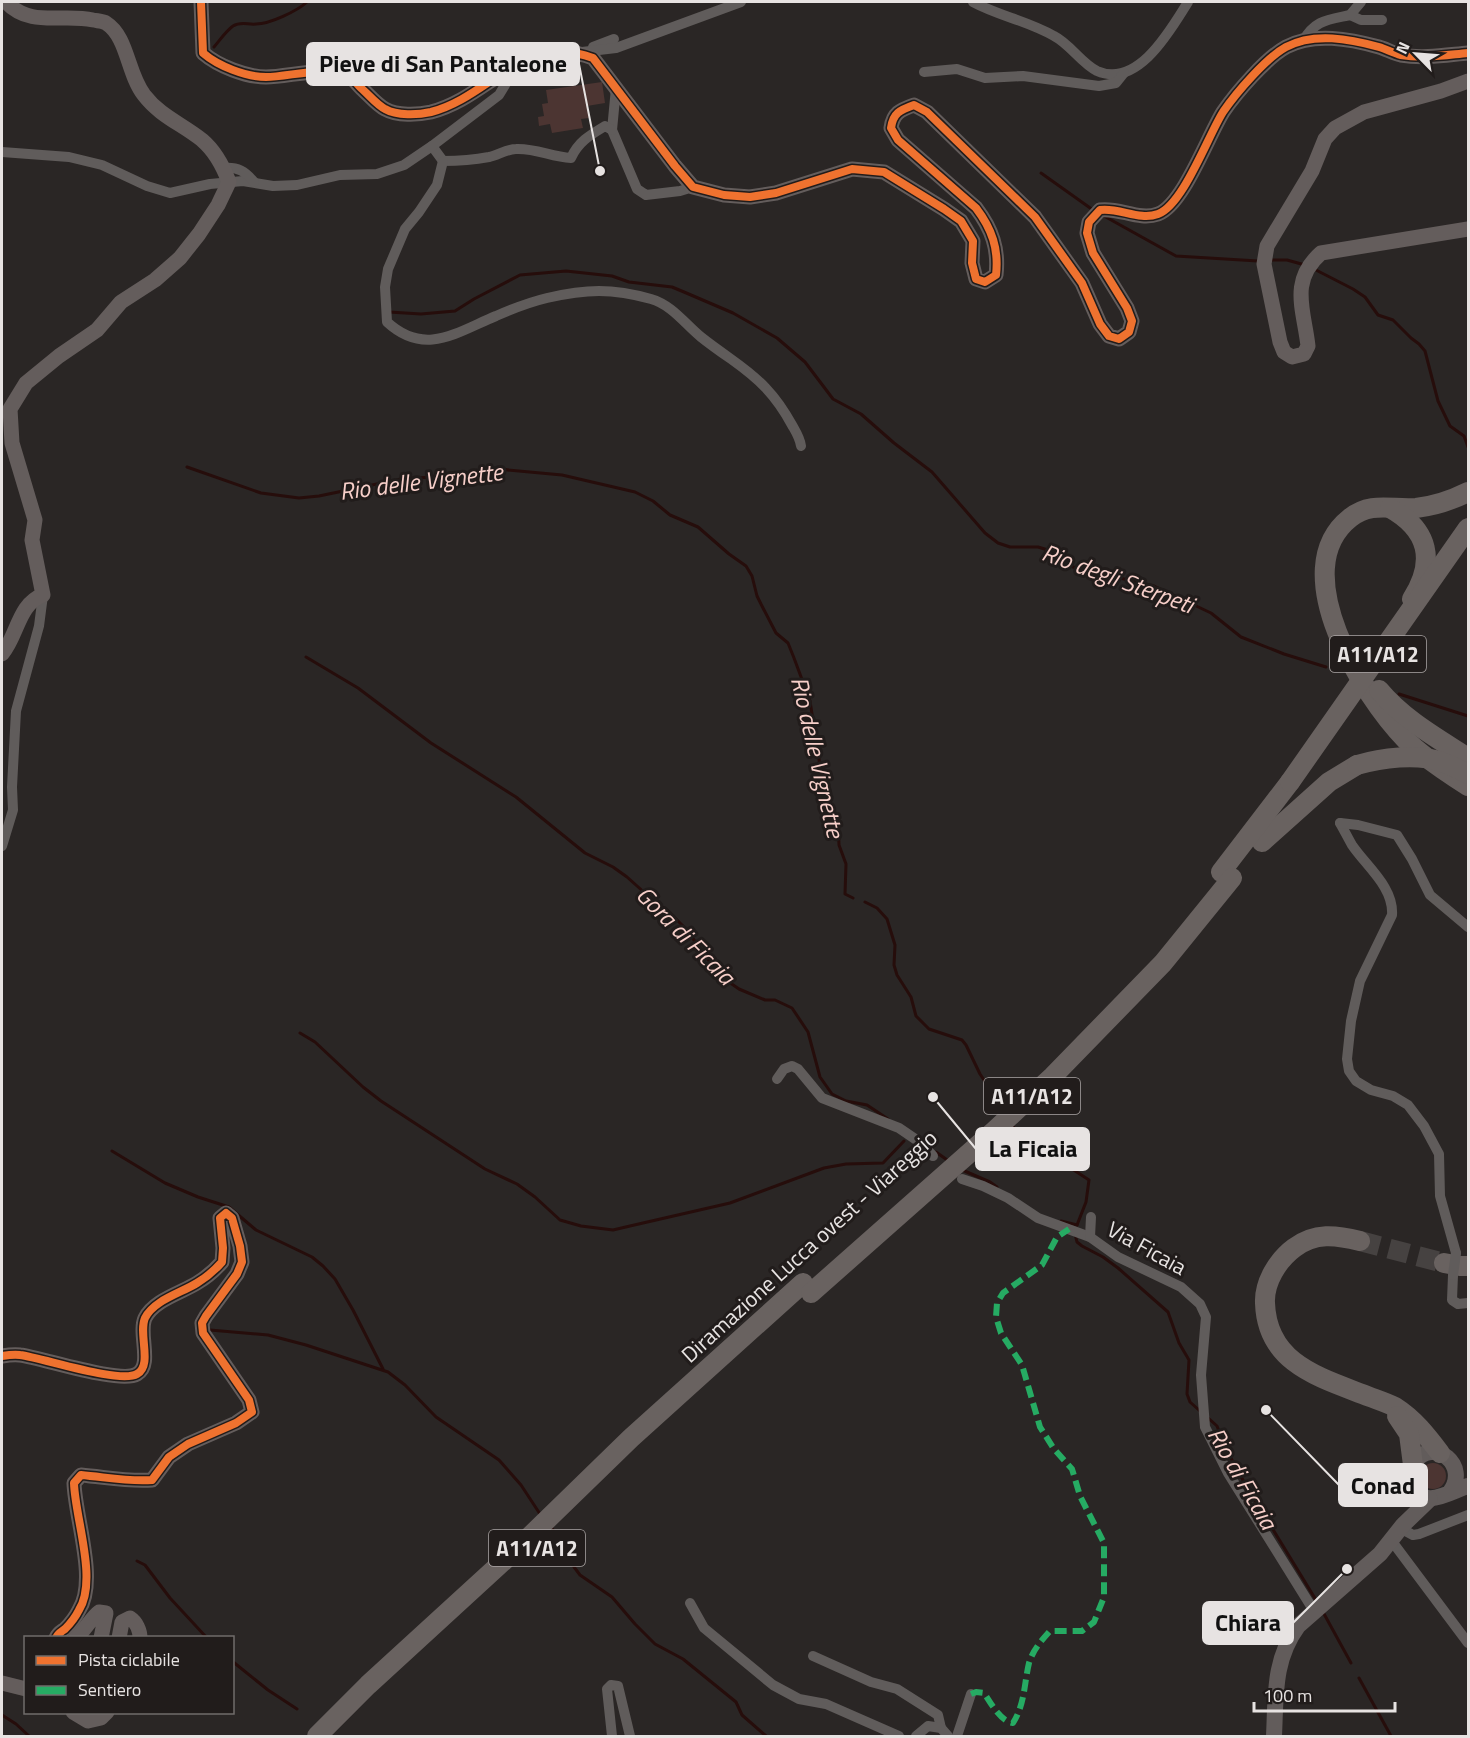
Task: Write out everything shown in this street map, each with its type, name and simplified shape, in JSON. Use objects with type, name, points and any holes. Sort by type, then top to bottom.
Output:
[{"type":"highway","points":[[1465,780],[1407,741],[1377,706],[1353,668],[1333,623],[1326,592],[1325,564],[1328,551],[1341,526],[1367,508],[1424,507],[1468,492]]},
{"type":"highway","points":[[1386,644],[1420,585],[1426,558],[1421,538],[1413,524],[1388,507]]},
{"type":"highway","name":"Diramazione Lucca ovest - Viareggio","points":[[1226,875],[1262,842],[1294,786],[1386,644],[1468,528]]},
{"type":"highway","name":"Diramazione Lucca ovest - Viareggio","points":[[317,1737],[368,1685],[807,1288],[976,1148],[1053,1076],[1162,963],[1468,549]]},
{"type":"highway","points":[[1345,648],[1389,702],[1421,729],[1468,758]]},
{"type":"highway","points":[[1262,842],[1329,782],[1357,765],[1381,758],[1441,761],[1465,780]]},
{"type":"highway","points":[[1360,1241],[1333,1235],[1320,1236],[1290,1251],[1271,1276],[1265,1298],[1269,1329],[1284,1353],[1299,1366],[1318,1376],[1392,1405],[1422,1430],[1447,1458]]},
{"type":"highway","points":[[1379,1400],[1397,1416],[1409,1434],[1412,1474]]},
{"type":"highway","name":"Diramazione Lucca ovest - Viareggio","points":[[335,1737],[431,1643],[532,1553],[635,1443]]},
{"type":"main road","points":[[1398,1531],[1412,1474],[1424,1454],[1447,1458],[1468,1472]]},
{"type":"main road","points":[[1447,1458],[1456,1478],[1450,1492]]},
{"type":"main road","points":[[1412,1474],[1418,1493],[1430,1499],[1441,1498],[1450,1492],[1468,1486]]},
{"type":"main road","points":[[1274,1737],[1276,1686],[1280,1660],[1293,1633],[1314,1611],[1380,1554],[1398,1531],[1430,1499]]},
{"type":"street","points":[[6,2],[36,19],[64,17],[105,22],[118,33],[134,82],[160,113],[202,141],[227,175],[243,181],[273,186],[297,185],[340,175],[376,174],[404,165],[499,95],[514,74],[519,61]]},
{"type":"street","points":[[201,2],[203,53],[212,61],[265,77],[323,71],[348,76],[386,110],[407,114],[429,112],[454,104],[519,61],[550,53],[569,51],[579,53],[592,58],[693,187]]},
{"type":"street","points":[[579,53],[616,48],[741,2]]},
{"type":"street","points":[[973,2],[1056,36],[1096,70],[1110,74],[1124,73]]},
{"type":"street","points":[[924,72],[957,69],[985,78],[1023,76],[1099,86],[1116,84],[1124,73],[1142,62],[1157,48],[1188,2]]},
{"type":"street","points":[[1350,15],[1360,2]]},
{"type":"street","points":[[1303,41],[1308,32],[1321,21],[1350,15],[1361,20],[1382,20]]},
{"type":"street","points":[[579,53],[614,39]]},
{"type":"street","points":[[616,88],[612,130],[637,189],[646,195],[693,187],[724,195],[750,197],[776,193],[852,169],[884,172],[961,221],[973,242],[972,263],[976,279],[985,282],[996,276],[998,260],[995,242],[985,220],[976,208],[898,140],[891,128],[893,118],[900,109],[914,105],[927,112],[1035,217],[1083,283],[1100,324],[1109,336],[1119,339],[1129,332],[1132,321],[1127,308],[1093,253],[1087,233],[1089,222],[1097,213],[1107,209],[1144,217],[1159,214],[1171,205],[1182,190],[1224,112],[1262,65],[1286,47],[1309,39],[1343,39],[1380,47],[1400,55],[1428,57],[1468,53]]},
{"type":"street","points":[[1468,81],[1441,91],[1364,112],[1335,128],[1325,139],[1312,171],[1268,246],[1265,259],[1280,342],[1284,352],[1292,357],[1304,354],[1308,346],[1300,292],[1308,266],[1321,253],[1468,229]]},
{"type":"street","points":[[442,161],[467,161],[513,149],[543,151],[554,157],[571,158],[576,146],[589,135],[605,126],[612,130]]},
{"type":"street","points":[[432,146],[442,161],[437,185],[405,228],[388,269],[385,287],[387,322],[399,333],[420,340],[448,338],[495,316],[546,298],[595,289],[654,300],[671,309],[700,337],[766,386],[784,410],[800,439],[801,446]]},
{"type":"street","points":[[2,152],[69,157],[102,165],[147,186],[170,193],[227,175]]},
{"type":"street","points":[[2,846],[13,810],[16,711],[39,626],[43,595],[32,540],[35,520],[12,443],[10,409],[26,383],[96,330],[121,302],[155,280],[180,258],[218,205],[227,175]]},
{"type":"street","points":[[2,654],[15,633],[26,607],[43,595]]},
{"type":"street","points":[[1468,927],[1430,895],[1412,859],[1396,835],[1358,825],[1340,823],[1393,904],[1392,915],[1359,981],[1351,1021],[1347,1059],[1349,1071],[1356,1081],[1371,1090],[1393,1096],[1408,1105],[1424,1126],[1439,1154],[1440,1196],[1455,1264],[1452,1300],[1458,1305],[1468,1303]]},
{"type":"street","points":[[777,1079],[784,1069],[792,1066],[798,1068],[822,1098],[899,1128],[921,1143],[933,1156]]},
{"type":"street","name":"Via Ficaia","points":[[962,1179],[1008,1198],[1038,1218],[1080,1234],[1118,1257],[1181,1287],[1200,1304],[1206,1317],[1201,1375],[1205,1426],[1228,1473],[1314,1611]]},
{"type":"street","points":[[2,1356],[17,1355],[109,1375],[140,1374],[145,1363],[142,1338],[144,1321],[149,1312],[158,1304],[199,1282],[222,1263],[220,1218],[226,1213],[232,1218],[242,1262],[237,1274],[202,1323],[203,1333],[249,1400],[252,1412],[236,1423],[189,1444],[169,1457],[152,1480],[136,1482],[122,1478],[81,1475],[74,1483],[86,1556],[87,1578],[81,1608],[58,1636]]},
{"type":"street","points":[[1080,1234],[1091,1217]]},
{"type":"street","points":[[1398,1531],[1413,1535],[1419,1534],[1468,1515]]},
{"type":"street","points":[[1398,1531],[1468,1643]]},
{"type":"street","points":[[690,1603],[704,1628],[773,1685],[799,1699],[826,1704],[899,1737]]},
{"type":"street","points":[[78,1636],[99,1612],[106,1613],[101,1636]]},
{"type":"street","points":[[119,1636],[122,1622],[130,1618],[134,1621],[140,1636]]},
{"type":"street","points":[[813,1656],[870,1682],[897,1689],[938,1716],[944,1732]]},
{"type":"street","points":[[2,1683],[24,1688]]},
{"type":"street","points":[[612,1737],[607,1689],[611,1685],[618,1686],[630,1737]]},
{"type":"street","points":[[957,1737],[971,1694]]},
{"type":"street","points":[[75,1714],[88,1721],[101,1718],[106,1714]]},
{"type":"street","points":[[916,1737],[928,1726],[944,1732]]},
{"type":"shaded area","points":[[602,82],[605,103],[587,106],[589,118],[581,119],[583,128],[552,133],[550,124],[539,126],[538,117],[544,116],[542,104],[548,103],[546,90]]},
{"type":"shaded area","points":[[1433,1463],[1442,1467],[1446,1476],[1442,1485],[1433,1489],[1424,1485],[1420,1476],[1424,1467]]},
{"type":"waterway","points":[[214,47],[233,26],[242,23],[268,22],[290,13],[307,2]]},
{"type":"waterway","points":[[1041,173],[1093,210]]},
{"type":"waterway","points":[[1104,216],[1176,256],[1258,261]]},
{"type":"waterway","points":[[1271,260],[1287,260],[1305,265]]},
{"type":"waterway","points":[[1314,269],[1365,297],[1378,315],[1393,320],[1419,344],[1425,351],[1438,401],[1450,426],[1464,436],[1468,447]]},
{"type":"waterway","name":"Rio degli Sterpeti","points":[[389,312],[421,314],[455,311],[520,275],[566,271],[612,276],[629,282],[672,287],[733,313],[777,338],[805,362],[833,399],[861,414],[932,472],[985,533],[998,543],[1010,547],[1038,547],[1048,550],[1073,567],[1154,586],[1211,613],[1241,637],[1326,667]]},
{"type":"waterway","name":"Rio delle Vignette","points":[[187,467],[261,493],[299,498],[401,479],[464,475],[498,469],[562,475],[635,492],[653,501],[670,515],[698,527],[746,566],[752,576],[757,596],[776,633],[788,643],[810,701],[822,779],[830,806],[838,820],[839,845],[846,864],[845,894],[853,898]]},
{"type":"waterway","name":"Gora di Ficaia","points":[[306,657],[358,688],[431,743],[516,797],[585,853],[627,877],[686,929],[715,969],[726,980],[739,989],[792,1008],[808,1032],[820,1077],[832,1094],[846,1101],[867,1105],[888,1119]]},
{"type":"waterway","name":"Rio degli Sterpeti","points":[[1399,694],[1468,716]]},
{"type":"waterway","name":"Rio delle Vignette","points":[[865,902],[877,908],[887,919],[895,945],[894,965],[897,975],[911,997],[916,1016],[929,1029],[962,1040],[980,1074],[1005,1112]]},
{"type":"waterway","points":[[300,1033],[315,1042],[381,1101],[485,1169],[517,1184],[560,1220],[581,1226],[613,1230],[730,1203],[824,1168],[846,1164],[883,1163],[904,1141]]},
{"type":"waterway","name":"Rio delle Vignette","points":[[1011,1123],[1017,1133],[1089,1180],[1086,1202],[1077,1225]]},
{"type":"waterway","points":[[112,1151],[165,1183],[229,1207],[256,1230],[312,1257],[335,1279],[383,1369]]},
{"type":"waterway","name":"Gora di Ficaia","points":[[936,1152],[950,1162]]},
{"type":"waterway","name":"Gora di Ficaia","points":[[960,1169],[997,1187]]},
{"type":"waterway","name":"Gora di Ficaia","points":[[1061,1221],[1077,1225]]},
{"type":"waterway","name":"Rio di Ficaia","points":[[1075,1234],[1077,1242],[1118,1268],[1168,1312],[1179,1343],[1189,1360],[1187,1394],[1190,1402],[1200,1411]]},
{"type":"waterway","points":[[210,1330],[268,1335],[388,1372],[405,1385],[436,1417],[499,1460],[521,1485],[540,1514]]},
{"type":"waterway","name":"Rio di Ficaia","points":[[1207,1417],[1217,1426],[1227,1451],[1244,1482],[1316,1600]]},
{"type":"waterway","points":[[550,1526],[564,1544],[580,1575],[612,1597],[655,1644],[683,1659],[736,1702],[742,1715],[766,1736]]},
{"type":"waterway","points":[[137,1561],[145,1565],[170,1598],[205,1636]]},
{"type":"waterway","name":"Rio di Ficaia","points":[[1323,1612],[1351,1663]]},
{"type":"waterway","points":[[234,1663],[268,1690],[297,1709]]},
{"type":"waterway","name":"Rio di Ficaia","points":[[1359,1678],[1391,1736]]},
{"type":"waterway","points":[[2,1715],[29,1736]]},
{"type":"tunnel","points":[[1360,1241],[1444,1263]]},
{"type":"marked path","points":[[971,1694],[984,1693],[1000,1715],[1013,1723],[1022,1701],[1029,1663],[1038,1646],[1050,1631],[1082,1631],[1094,1622],[1104,1597],[1104,1543],[1080,1496],[1072,1469],[1054,1449],[1040,1427],[1022,1365],[1001,1333],[996,1317],[997,1303],[1003,1293],[1042,1265],[1057,1237],[1069,1229]]},
{"type":"cycle path","points":[[201,2],[203,53],[216,62],[241,73],[258,77],[319,71],[339,73],[352,78],[382,107],[401,114],[426,113],[452,104],[508,70],[546,53],[568,52],[593,58],[693,187],[724,195],[750,197],[776,193],[852,169],[884,172],[961,221],[973,241],[972,263],[976,279],[985,282],[996,275],[997,266],[993,240],[982,216],[976,208],[898,140],[891,128],[893,119],[898,113],[914,105],[927,112],[1035,217],[1082,283],[1100,324],[1109,336],[1119,339],[1129,332],[1132,321],[1127,308],[1093,253],[1087,233],[1089,222],[1100,210],[1151,216],[1167,208],[1186,184],[1223,112],[1243,86],[1278,52],[1297,42],[1332,38],[1418,57],[1468,53]]},
{"type":"cycle path","points":[[2,1356],[20,1355],[115,1376],[137,1374],[142,1370],[144,1364],[143,1325],[145,1318],[155,1306],[201,1281],[222,1262],[220,1218],[226,1213],[232,1218],[242,1262],[237,1274],[202,1323],[203,1333],[249,1400],[252,1412],[236,1423],[188,1444],[169,1457],[152,1480],[126,1480],[81,1475],[74,1483],[84,1548],[86,1582],[84,1597],[78,1612],[58,1636]]},
{"type":"place","name":"Pieve di San Pantaleone","points":[[600,171]]},
{"type":"place","name":"La Ficaia","points":[[933,1097]]},
{"type":"place","name":"Conad","points":[[1266,1410]]},
{"type":"place","name":"Chiara","points":[[1347,1569]]}]
